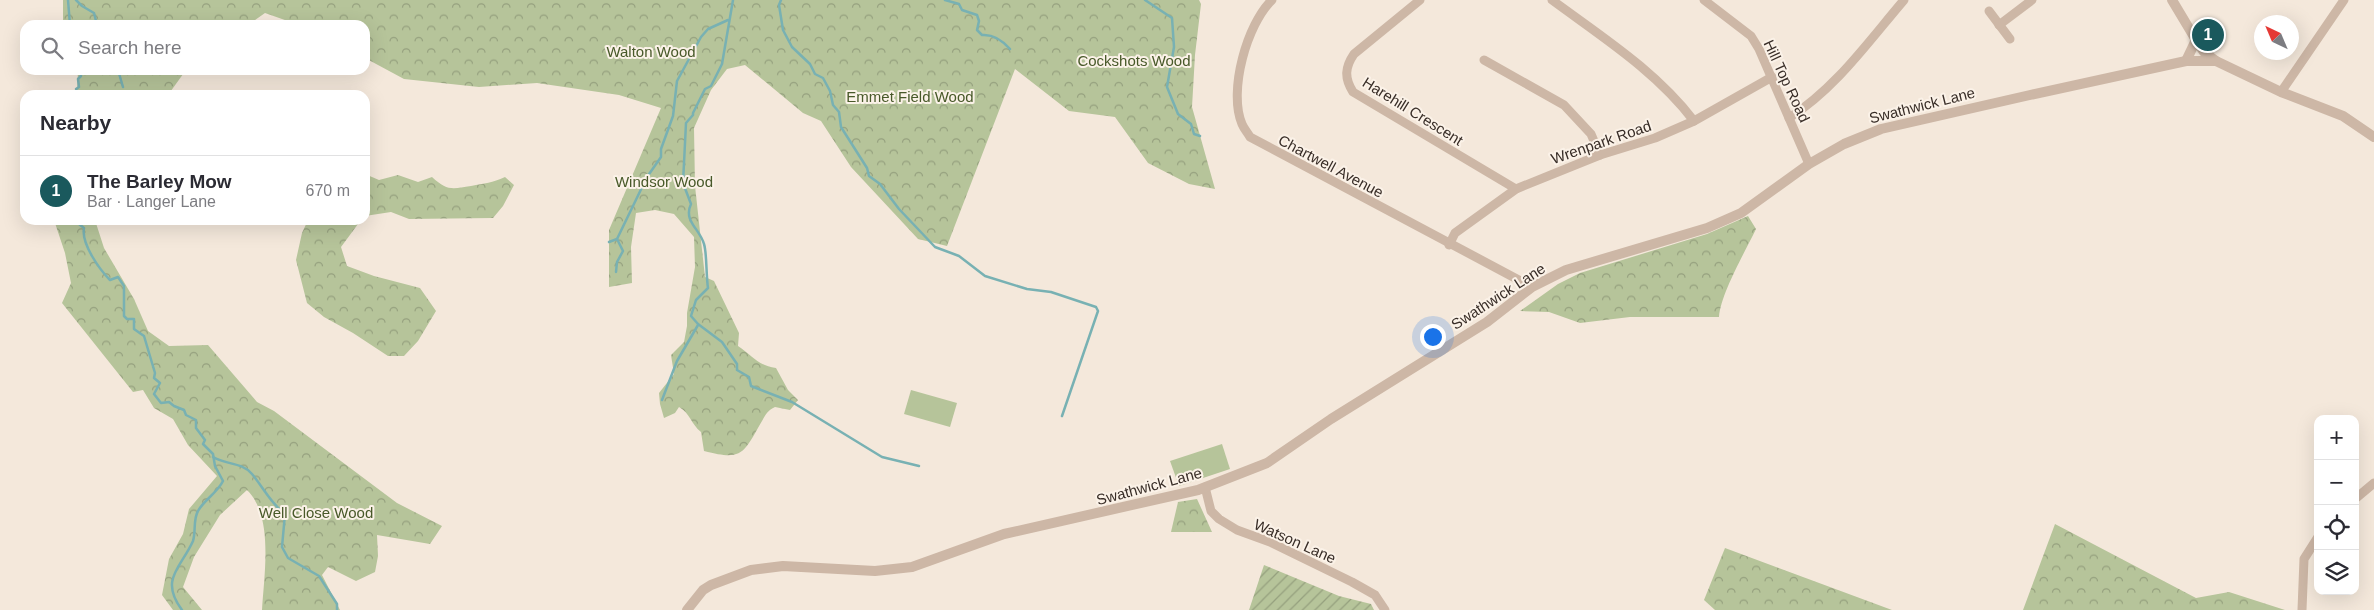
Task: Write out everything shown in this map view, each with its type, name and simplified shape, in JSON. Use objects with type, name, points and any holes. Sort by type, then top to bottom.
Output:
[{"type":"street","name":"Chartwell Avenue","points":[[1272,0],[1258,17],[1251,30],[1239,81],[1237,103],[1242,124],[1250,137],[1532,288]]},
{"type":"street","name":"Harehill Crescent","points":[[1420,0],[1354,54],[1347,65],[1346,83],[1353,92],[1516,189]]},
{"type":"street","points":[[1552,0],[1646,69],[1684,107],[1694,121]]},
{"type":"street","name":"Hill Top Road","points":[[1704,0],[1751,36],[1772,77],[1809,164]]},
{"type":"street","points":[[1789,118],[1812,104],[1833,84],[1904,0]]},
{"type":"street","points":[[1999,25],[2032,0]]},
{"type":"street","points":[[2172,0],[2204,52],[2216,61],[2281,92],[2343,116],[2374,138]]},
{"type":"street","points":[[2281,92],[2344,0]]},
{"type":"street","points":[[1989,11],[2010,39]]},
{"type":"street","points":[[2186,62],[2196,40]]},
{"type":"street","points":[[1484,60],[1564,104],[1591,134],[1600,156]]},
{"type":"street","name":"Swathwick Lane","points":[[687,610],[703,590],[718,581],[751,570],[783,566],[875,571],[912,567],[1004,534],[1086,517],[1205,487],[1267,463],[1331,419],[1487,322],[1532,288],[1566,270],[1706,228],[1742,213],[1809,164],[1844,144],[1881,129],[2186,62],[2216,61]]},
{"type":"street","name":"Wrenpark Road","points":[[1449,244],[1455,233],[1516,189],[1600,156],[1655,138],[1694,121],[1772,77]]},
{"type":"street","points":[[2359,496],[2374,483]]},
{"type":"street","name":"Watson Lane","points":[[1205,487],[1211,510],[1219,519],[1237,530],[1270,542],[1352,582],[1375,595],[1385,610]]},
{"type":"street","points":[[2302,610],[2304,559],[2314,543]]},
{"type":"green space","points":[[63,0],[1199,0],[1201,4],[1195,55],[1192,107],[1215,189],[1189,184],[1148,163],[1115,117],[1069,111],[1015,69],[947,246],[918,239],[851,167],[821,121],[803,113],[745,65],[727,69],[711,90],[694,128],[695,186],[705,277],[714,281],[739,333],[738,346],[760,362],[776,368],[788,390],[798,400],[790,410],[775,407],[769,411],[746,448],[740,452],[734,455],[717,454],[704,451],[701,432],[683,409],[679,407],[675,413],[664,418],[660,404],[659,393],[674,374],[671,355],[684,342],[695,267],[694,237],[674,214],[655,210],[636,213],[631,247],[632,283],[609,287],[609,230],[661,108],[619,95],[537,83],[479,87],[404,79],[370,61],[370,20],[285,20],[265,13],[255,20],[63,20]]},
{"type":"green space","points":[[78,75],[182,75],[172,90],[77,90]]},
{"type":"green space","points":[[398,175],[418,182],[432,177],[442,185],[450,188],[496,181],[505,177],[514,185],[503,206],[493,218],[409,219],[391,212],[370,215],[370,176],[379,180]]},
{"type":"green space","points":[[1748,216],[1756,229],[1724,296],[1719,317],[1630,317],[1580,323],[1549,312],[1520,311],[1558,284],[1580,273],[1707,234]]},
{"type":"green space","name":"Well Close Wood","points":[[56,225],[97,225],[104,248],[134,299],[148,331],[169,346],[208,345],[257,402],[274,411],[397,503],[442,526],[430,544],[377,535],[378,556],[375,572],[356,581],[328,567],[322,575],[340,610],[262,610],[265,564],[264,530],[261,515],[255,501],[247,490],[220,515],[194,557],[183,587],[202,610],[173,610],[162,595],[169,559],[183,534],[189,509],[217,476],[188,445],[173,419],[154,408],[143,390],[133,392],[62,303],[71,283],[65,253]]},
{"type":"green space","points":[[306,225],[357,225],[341,247],[347,266],[374,276],[420,288],[436,311],[418,341],[404,356],[388,356],[324,317],[307,303],[296,260]]},
{"type":"green space","points":[[911,390],[957,403],[950,427],[904,414]]},
{"type":"green space","points":[[1222,444],[1230,469],[1179,486],[1170,461]]},
{"type":"green space","points":[[1197,499],[1212,532],[1171,532],[1178,502]]},
{"type":"green space","points":[[2055,524],[2196,598],[2229,592],[2285,610],[2023,610]]},
{"type":"green space","points":[[1725,548],[1892,610],[1715,610],[1704,600]]},
{"type":"green space","points":[[1264,565],[1339,596],[1371,604],[1374,610],[1249,610]]},
{"type":"waterway","points":[[68,0],[70,20]]},
{"type":"waterway","points":[[76,0],[94,13],[96,20]]},
{"type":"waterway","points":[[733,0],[722,64],[711,86],[705,89],[693,115],[686,123],[683,183],[691,204],[689,215],[705,248],[708,288],[696,300],[691,316],[698,324],[722,342],[737,364],[737,370],[749,377],[751,386],[792,402],[882,457],[919,466]]},
{"type":"waterway","points":[[781,0],[779,5],[783,30],[792,47],[810,64],[815,74],[823,78],[830,91],[833,105],[839,112],[841,127],[867,168],[869,176],[880,184],[899,209],[935,247],[959,256],[985,276],[1027,289],[1051,292],[1096,307],[1098,311],[1062,416]]},
{"type":"waterway","points":[[945,0],[959,4],[962,10],[977,15],[979,21],[977,30],[982,35],[998,39],[1010,49]]},
{"type":"waterway","points":[[1145,0],[1172,18],[1174,47],[1167,87],[1178,114],[1191,124],[1194,134],[1200,136]]},
{"type":"waterway","points":[[616,272],[617,262],[623,251],[617,239],[647,177],[661,157],[661,149],[673,116],[677,81],[701,37],[708,29],[728,20]]},
{"type":"waterway","points":[[76,90],[79,87],[78,79],[81,75]]},
{"type":"waterway","points":[[119,75],[123,87]]},
{"type":"waterway","points":[[80,225],[84,228],[88,249],[101,270],[110,280],[118,277],[124,286],[124,316],[127,319],[134,319],[134,329],[144,336],[155,373],[154,378],[160,383],[154,394],[161,403],[169,402],[184,410],[186,415],[196,420],[196,428],[205,440],[203,444],[213,454],[215,466],[223,481],[198,511],[193,541],[174,574],[172,590],[182,610]]},
{"type":"waterway","points":[[609,242],[617,239]]},
{"type":"waterway","points":[[662,400],[677,361],[698,325]]},
{"type":"waterway","points":[[213,457],[239,465],[248,470],[275,505],[285,514],[282,547],[288,558],[319,576],[337,604],[337,610]]},
{"type":"place","name":"The Barley Mow","points":[[2208,35]]},
{"type":"park label","name":"Walton Wood","points":[[651,51]]},
{"type":"park label","name":"Cockshots Wood","points":[[1134,60]]},
{"type":"park label","name":"Emmet Field Wood","points":[[910,96]]},
{"type":"park label","name":"Windsor Wood","points":[[664,181]]}]
